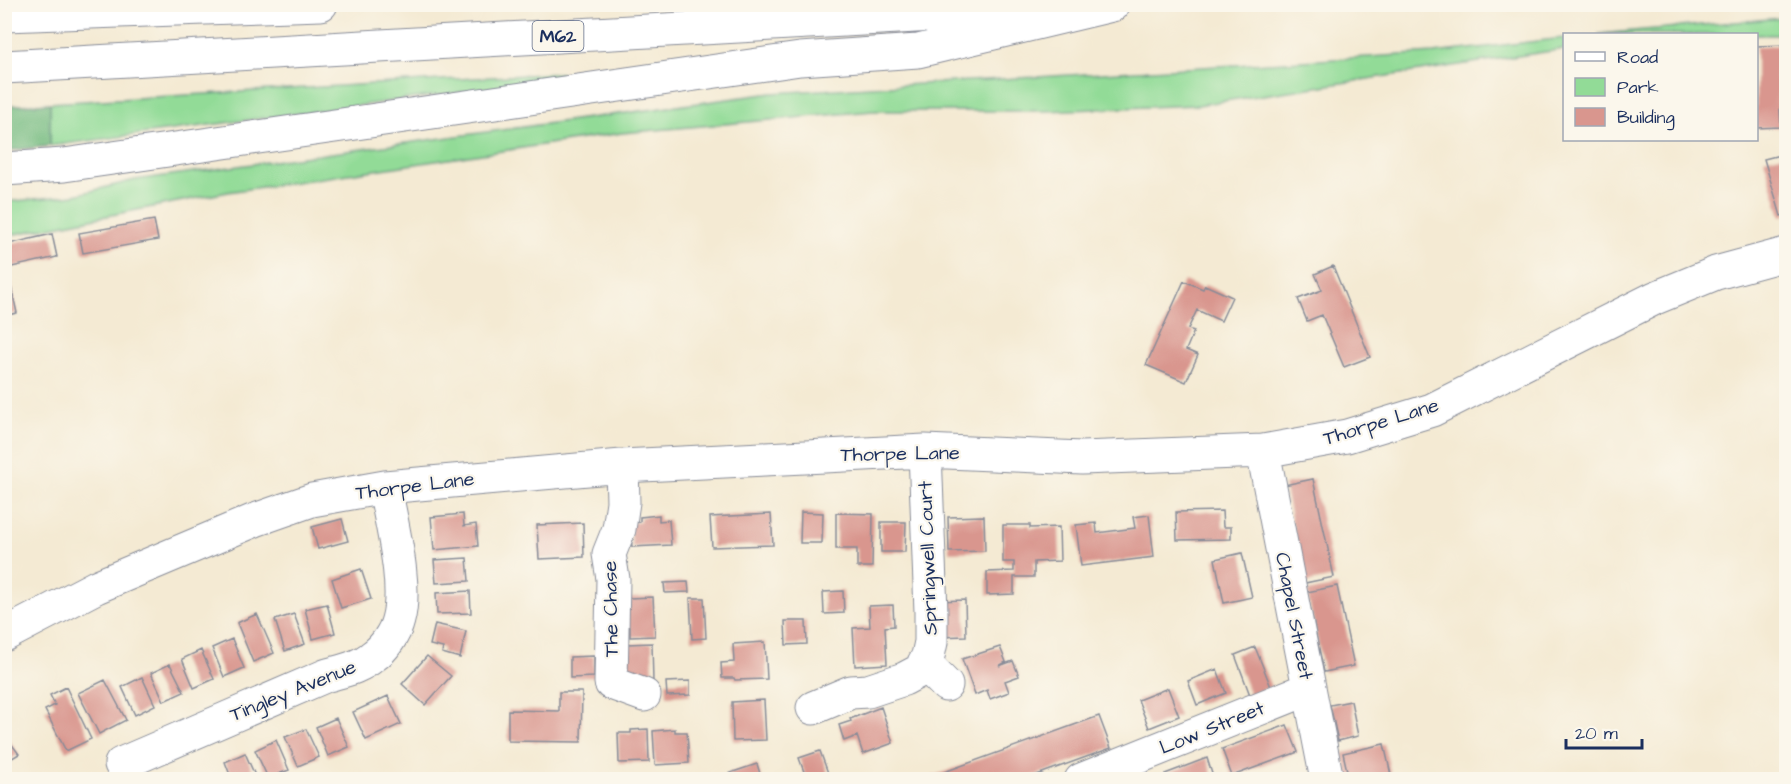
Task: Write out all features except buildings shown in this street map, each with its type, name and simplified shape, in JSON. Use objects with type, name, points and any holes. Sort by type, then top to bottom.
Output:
[{"type":"main road","points":[[4,15],[321,4]]},
{"type":"main road","name":"M62","points":[[4,169],[64,165],[800,59],[918,51],[1118,4]]},
{"type":"main road","name":"M62","points":[[4,67],[1112,5]]},
{"type":"main road","name":"Thorpe Lane","points":[[4,635],[96,587],[255,520],[312,500],[385,487],[622,465],[925,451],[1082,458],[1263,451],[1347,436],[1432,410],[1655,298],[1716,273],[1786,254]]},
{"type":"main road","name":"Springwell Court","points":[[813,708],[851,692],[868,691],[904,679],[921,670],[935,674],[928,656],[932,612],[925,451]]},
{"type":"main road","name":"Chapel Street","points":[[1263,451],[1327,780]]},
{"type":"main road","name":"The Chase","points":[[622,465],[623,502],[619,529],[609,554],[613,579],[611,683],[644,695]]},
{"type":"main road","name":"Tingley Avenue","points":[[141,765],[325,676],[350,669],[372,658],[388,641],[398,621],[401,598],[399,570],[385,487]]},
{"type":"main road","name":"Low Street","points":[[1081,780],[1131,770],[1308,689]]},
{"type":"green space","points":[[1786,18],[1786,35],[1609,33]]},
{"type":"green space","points":[[1563,38],[1563,49],[1198,105],[1046,111],[873,111],[622,133],[228,192],[5,236],[5,202],[75,195],[135,180],[772,93],[1434,53]]},
{"type":"green space","points":[[561,73],[561,79],[50,146],[50,103]]},
{"type":"green space","points":[[50,103],[50,146],[5,151],[5,106]]}]
